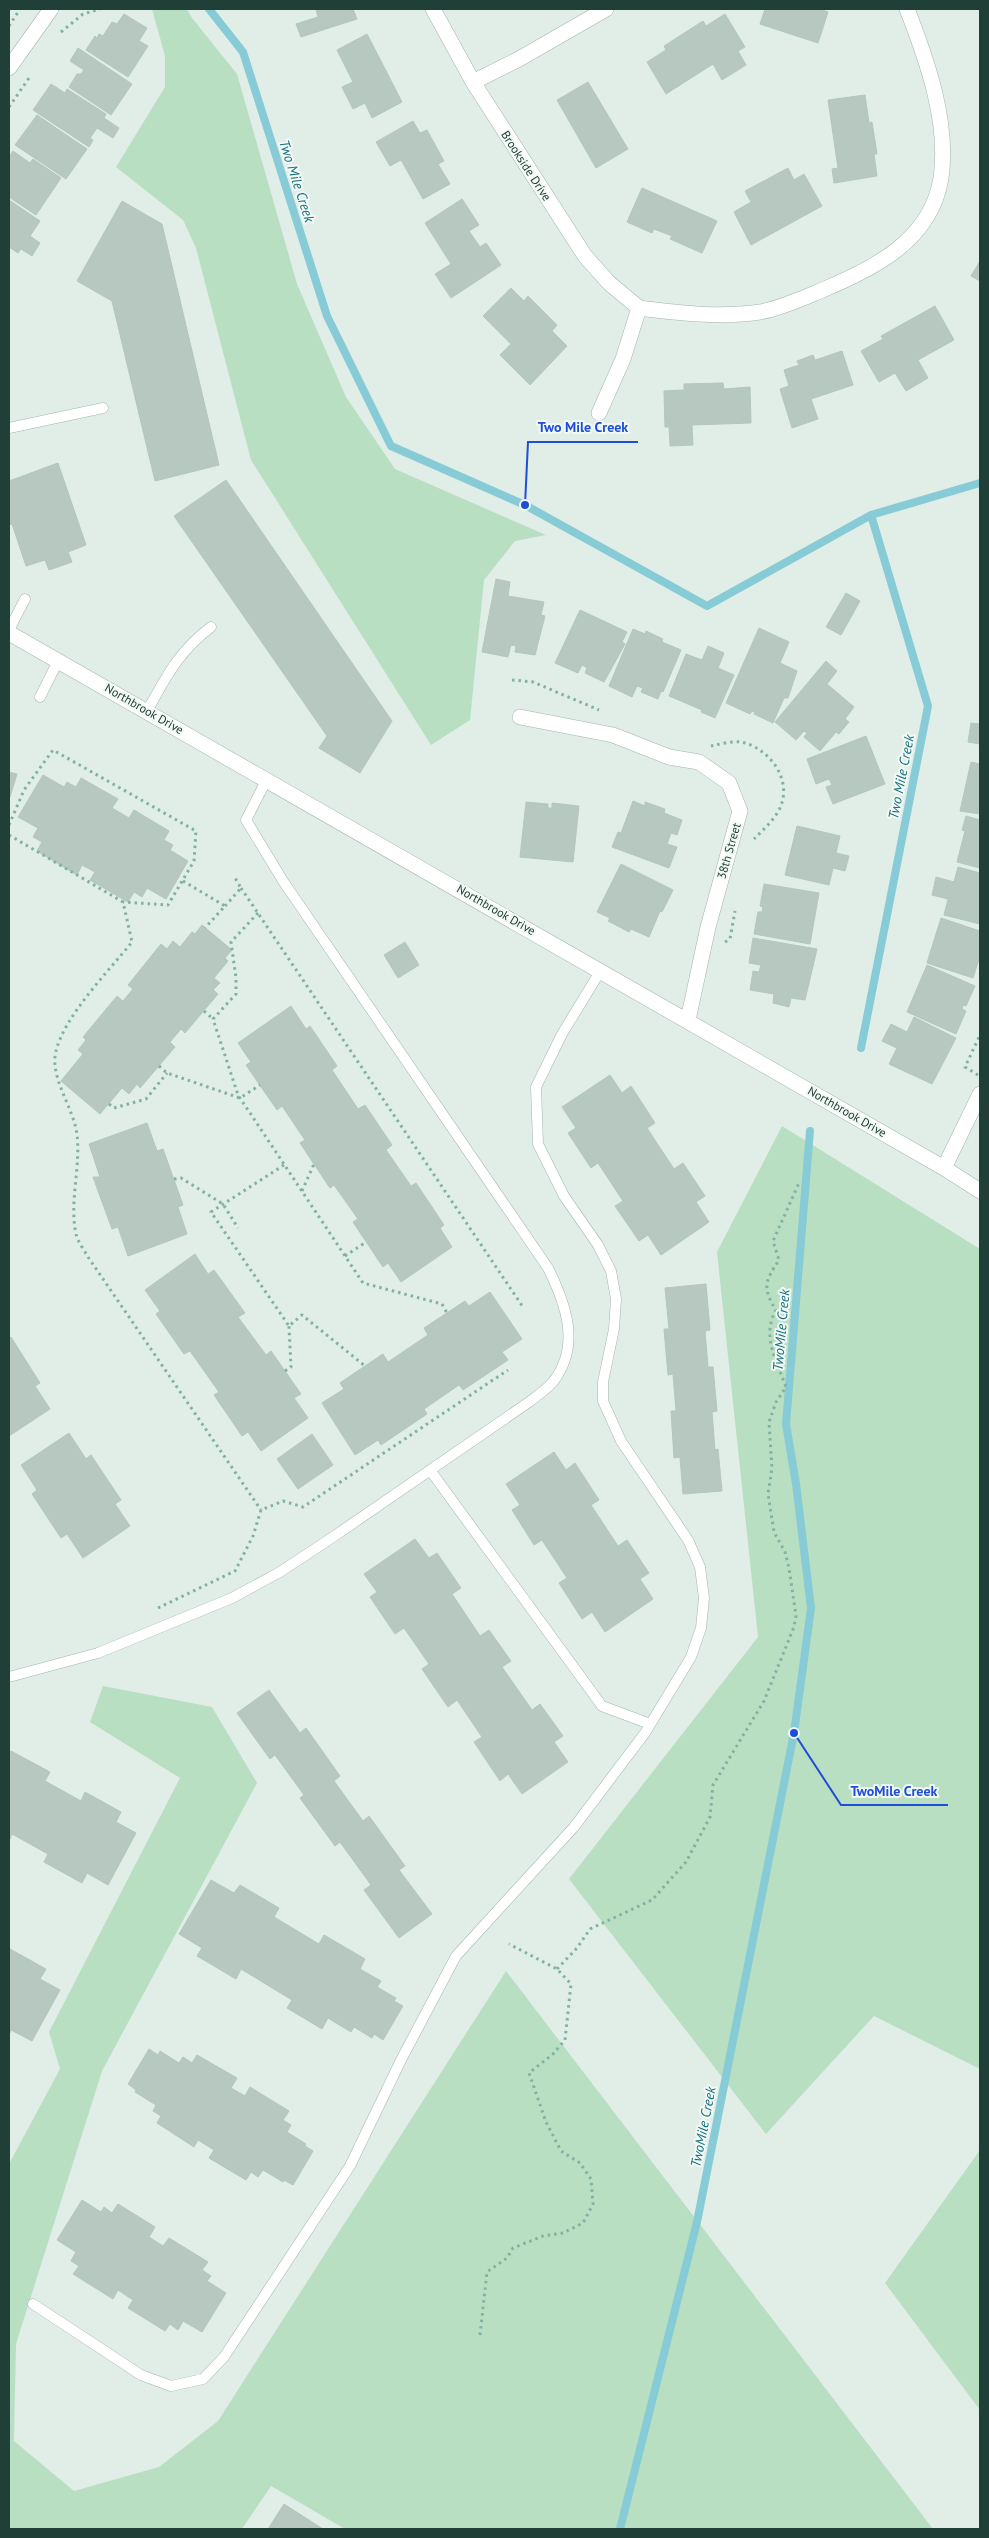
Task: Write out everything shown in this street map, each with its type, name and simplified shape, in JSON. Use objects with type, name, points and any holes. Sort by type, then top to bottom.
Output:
[{"type":"street","points":[[9,68],[52,9]]},
{"type":"street","name":"Brookside Drive","points":[[433,9],[473,82],[585,256],[608,283],[639,308]]},
{"type":"street","points":[[473,82],[519,59],[606,9]]},
{"type":"street","points":[[599,413],[623,359],[639,308],[700,315],[760,312],[789,304],[871,268],[895,252],[916,232],[932,207],[941,178],[942,149],[934,90],[907,9]]},
{"type":"street","name":"Northbrook Drive","points":[[9,632],[602,970],[944,1168],[980,1192]]},
{"type":"street","name":"38th Street","points":[[520,717],[613,735],[668,757],[700,762],[729,782],[740,811],[702,953],[688,1020]]},
{"type":"street","points":[[944,1168],[980,1094]]},
{"type":"lane","points":[[9,428],[103,408]]},
{"type":"lane","points":[[9,632],[25,599]]},
{"type":"lane","points":[[147,711],[178,657],[192,641],[211,627]]},
{"type":"lane","points":[[40,697],[58,661]]},
{"type":"lane","points":[[9,1677],[98,1653],[232,1598],[280,1572],[529,1402],[553,1382],[568,1353],[569,1320],[560,1292],[548,1268],[283,881],[246,820],[267,779]]},
{"type":"lane","points":[[33,2304],[141,2375],[170,2386],[203,2379],[224,2357],[350,2166],[401,2060],[456,1956],[574,1827],[650,1724],[691,1657],[701,1628],[704,1598],[700,1568],[688,1540],[637,1466],[608,1415],[603,1401],[603,1382],[614,1330],[616,1299],[611,1271],[598,1245],[564,1196],[538,1144],[536,1087],[562,1034],[602,970]]},
{"type":"lane","points":[[430,1470],[602,1706],[650,1724]]},
{"type":"path","points":[[9,26],[20,9]]},
{"type":"path","points":[[59,34],[83,14],[100,9]]},
{"type":"path","points":[[9,107],[31,74]]},
{"type":"path","points":[[512,680],[533,682],[607,714]]},
{"type":"path","points":[[706,747],[740,742],[754,746],[767,755],[776,766],[783,782],[783,796],[780,809],[772,821],[750,843]]},
{"type":"path","points":[[9,825],[24,790],[53,750],[196,831],[194,861],[168,905],[123,902],[9,835]]},
{"type":"path","points":[[235,878],[523,1307]]},
{"type":"path","points":[[183,881],[225,906]]},
{"type":"path","points":[[205,928],[241,888]]},
{"type":"path","points":[[123,902],[132,942],[65,1026],[55,1053],[58,1080],[71,1109],[77,1133],[79,1160],[74,1216],[76,1235],[88,1257],[261,1510]]},
{"type":"path","points":[[702,953],[730,939],[736,903]]},
{"type":"path","points":[[213,1020],[236,994],[236,978],[231,942],[258,913]]},
{"type":"path","points":[[204,1011],[213,1020],[240,1098],[363,1283],[442,1304],[447,1313]]},
{"type":"path","points":[[980,1035],[964,1067],[980,1076]]},
{"type":"path","points":[[158,1066],[167,1073],[240,1098]]},
{"type":"path","points":[[109,1104],[114,1108],[146,1098],[167,1073]]},
{"type":"path","points":[[240,1098],[260,1085]]},
{"type":"path","points":[[302,1192],[314,1164]]},
{"type":"path","points":[[284,1165],[212,1212],[289,1326],[290,1367],[285,1371]]},
{"type":"path","points":[[174,1179],[181,1178],[223,1204],[238,1228]]},
{"type":"path","points":[[557,1969],[577,1948],[590,1929],[652,1900],[686,1862],[710,1817],[713,1785],[764,1701],[794,1627],[796,1616],[789,1568],[785,1552],[774,1532],[768,1494],[772,1468],[768,1422],[776,1402],[786,1387],[770,1348],[771,1318],[776,1310],[767,1296],[767,1278],[778,1260],[772,1241],[799,1183]]},
{"type":"path","points":[[345,1256],[366,1242]]},
{"type":"path","points":[[289,1326],[302,1315],[364,1366]]},
{"type":"path","points":[[155,1609],[235,1571],[252,1536],[261,1510],[283,1501],[303,1507],[508,1370]]},
{"type":"path","points":[[480,2335],[487,2272],[507,2258],[513,2248],[543,2236],[563,2233],[583,2223],[593,2204],[591,2179],[580,2163],[561,2151],[546,2122],[529,2072],[553,2054],[565,2040],[571,1984],[557,1969],[509,1944]]},
{"type":"green space","points":[[152,9],[187,9],[192,18],[237,74],[297,284],[346,397],[395,469],[546,535],[515,541],[484,580],[470,720],[431,745],[251,460],[196,248],[183,220],[116,167],[165,87],[165,56]]},
{"type":"green space","points":[[782,1126],[980,1249],[980,2069],[874,2016],[766,2134],[569,1879],[758,1637],[717,1252]]},
{"type":"green space","points":[[103,1686],[212,1707],[257,1783],[102,2071],[16,2344],[14,2441],[74,2491],[159,2467],[218,2421],[506,1971],[933,2529],[345,2529],[271,2486],[242,2529],[9,2529],[9,2164],[60,2069],[49,2032],[180,1778],[90,1722]]},
{"type":"green space","points":[[980,2150],[980,2410],[885,2283]]},
{"type":"building","points":[[316,9],[353,9],[357,19],[301,37],[296,24],[318,17]]},
{"type":"building","points":[[765,9],[819,9],[828,12],[818,43],[760,24]]},
{"type":"building","points":[[124,14],[147,28],[139,41],[148,46],[128,77],[86,50],[95,36],[97,38],[99,34],[103,36],[112,22],[117,24]]},
{"type":"building","points":[[725,14],[745,47],[738,51],[746,65],[722,80],[713,64],[666,94],[647,62],[666,50],[664,46],[703,21],[706,26]]},
{"type":"building","points":[[367,34],[402,102],[372,118],[365,103],[353,109],[342,87],[353,82],[337,50]]},
{"type":"building","points":[[78,48],[132,84],[111,115],[69,87],[77,74],[81,74],[84,70],[70,61]]},
{"type":"building","points":[[588,82],[628,149],[596,168],[557,100]]},
{"type":"building","points":[[51,84],[65,93],[67,89],[106,114],[104,118],[119,128],[113,138],[97,128],[90,138],[93,140],[89,147],[33,110]]},
{"type":"building","points":[[865,95],[869,123],[872,122],[877,154],[874,154],[877,176],[834,183],[832,169],[838,168],[828,100]]},
{"type":"building","points":[[37,115],[87,149],[66,179],[15,145]]},
{"type":"building","points":[[413,121],[420,133],[427,130],[444,161],[438,164],[450,184],[423,199],[401,160],[390,166],[376,142]]},
{"type":"building","points":[[13,151],[30,163],[33,159],[61,178],[36,215],[9,197],[9,157]]},
{"type":"building","points":[[788,168],[794,180],[804,174],[822,206],[751,245],[734,212],[751,202],[745,191]]},
{"type":"building","points":[[642,188],[717,221],[702,253],[670,239],[672,236],[654,229],[652,233],[627,222]]},
{"type":"building","points":[[462,199],[479,225],[469,231],[480,247],[486,243],[501,265],[451,298],[435,274],[451,264],[425,223]]},
{"type":"building","points":[[9,200],[40,221],[30,236],[40,243],[32,256],[21,249],[18,253],[9,247]]},
{"type":"building","points":[[122,201],[162,224],[219,465],[155,481],[112,301],[77,281]]},
{"type":"building","points":[[980,261],[980,281],[971,276]]},
{"type":"building","points":[[511,288],[524,301],[528,296],[557,325],[552,331],[567,346],[530,385],[500,355],[511,344],[483,316]]},
{"type":"building","points":[[935,306],[954,340],[918,360],[928,378],[906,391],[895,373],[879,382],[861,351],[883,339],[881,336]]},
{"type":"building","points":[[842,351],[853,385],[811,399],[818,419],[792,428],[780,389],[789,386],[784,370],[799,365],[797,361],[813,355],[815,360]]},
{"type":"building","points":[[723,383],[724,389],[750,387],[751,423],[692,425],[693,445],[670,446],[669,427],[665,427],[664,391],[684,390],[684,384]]},
{"type":"building","points":[[58,463],[86,545],[68,552],[72,562],[49,570],[45,560],[26,566],[12,524],[9,525],[9,481]]},
{"type":"building","points":[[226,480],[392,721],[360,773],[319,748],[327,736],[174,516]]},
{"type":"building","points":[[496,579],[510,582],[508,596],[544,602],[541,615],[545,616],[535,655],[515,652],[516,646],[511,645],[508,657],[482,652]]},
{"type":"building","points":[[846,593],[860,601],[841,635],[826,627]]},
{"type":"building","points":[[580,610],[627,632],[622,642],[625,644],[604,682],[585,673],[587,668],[582,665],[578,673],[555,663]]},
{"type":"building","points":[[759,628],[789,642],[780,663],[797,671],[788,698],[784,698],[773,723],[754,714],[755,712],[752,711],[750,714],[726,703]]},
{"type":"building","points":[[633,629],[645,634],[646,631],[663,639],[662,642],[681,650],[663,692],[661,691],[658,699],[641,692],[643,688],[637,686],[632,697],[609,686]]},
{"type":"building","points":[[708,646],[724,653],[718,668],[734,675],[715,718],[701,712],[702,710],[669,696],[686,654],[702,660]]},
{"type":"building","points":[[826,661],[837,671],[827,684],[854,707],[845,719],[849,722],[839,734],[836,732],[820,751],[804,737],[807,733],[804,731],[796,740],[775,722]]},
{"type":"building","points":[[971,723],[980,724],[980,744],[968,742]]},
{"type":"building","points":[[866,736],[885,784],[833,804],[826,787],[832,785],[829,779],[816,784],[807,759]]},
{"type":"building","points":[[971,762],[980,764],[980,814],[960,811]]},
{"type":"building","points":[[9,772],[17,774],[10,797],[9,797]]},
{"type":"building","points":[[43,775],[64,787],[67,782],[76,787],[81,778],[118,799],[112,808],[129,818],[134,810],[169,831],[164,840],[173,845],[170,850],[188,861],[166,899],[147,888],[142,897],[134,892],[128,902],[90,880],[95,872],[82,865],[77,875],[37,851],[42,842],[33,837],[38,828],[18,817]]},
{"type":"building","points":[[633,801],[645,806],[645,802],[665,809],[664,813],[682,820],[677,835],[671,833],[667,844],[677,847],[669,868],[612,847],[618,832],[621,833]]},
{"type":"building","points":[[526,802],[548,804],[548,808],[552,808],[552,803],[579,806],[573,862],[520,857]]},
{"type":"building","points":[[966,816],[980,820],[980,868],[957,862],[965,831],[962,830]]},
{"type":"building","points":[[797,826],[840,836],[836,853],[849,856],[845,871],[833,868],[829,885],[785,875]]},
{"type":"building","points":[[621,864],[673,890],[662,912],[660,911],[649,937],[631,929],[629,932],[608,921],[610,918],[597,912]]},
{"type":"building","points":[[958,867],[980,873],[980,924],[944,915],[948,899],[932,895],[936,877],[954,882]]},
{"type":"building","points":[[764,884],[819,893],[810,944],[754,934],[758,912],[762,912],[763,907],[760,906]]},
{"type":"building","points":[[941,918],[980,931],[980,956],[973,978],[927,963]]},
{"type":"building","points":[[202,925],[232,950],[225,958],[228,961],[214,978],[220,983],[213,990],[218,994],[185,1033],[181,1029],[170,1042],[175,1047],[140,1088],[137,1084],[129,1094],[122,1088],[100,1114],[61,1081],[83,1054],[78,1050],[86,1040],[83,1037],[117,996],[123,1001],[133,989],[128,985],[161,944],[167,949],[173,941],[180,947],[192,932],[195,934]]},
{"type":"building","points":[[753,938],[817,949],[805,1000],[791,998],[789,1007],[773,1003],[774,994],[750,990],[753,971],[759,972],[761,965],[749,963]]},
{"type":"building","points":[[405,942],[419,965],[398,978],[384,955]]},
{"type":"building","points":[[927,965],[975,986],[966,1006],[963,1005],[962,1009],[966,1011],[956,1034],[907,1012]]},
{"type":"building","points":[[291,1006],[306,1029],[310,1026],[337,1066],[332,1070],[358,1109],[365,1105],[392,1145],[386,1150],[411,1186],[416,1183],[444,1225],[440,1228],[452,1247],[401,1282],[388,1263],[383,1267],[353,1222],[358,1219],[334,1185],[330,1188],[300,1143],[305,1140],[282,1106],[277,1110],[246,1065],[251,1062],[238,1043]]},
{"type":"building","points":[[914,1017],[956,1038],[932,1084],[889,1064],[897,1048],[882,1041],[891,1024],[907,1032]]},
{"type":"building","points":[[610,1075],[622,1093],[631,1086],[655,1123],[647,1128],[674,1169],[683,1163],[705,1196],[696,1202],[709,1222],[661,1255],[648,1235],[639,1241],[615,1206],[623,1201],[598,1163],[591,1168],[568,1133],[576,1128],[562,1107]]},
{"type":"building","points":[[147,1123],[157,1151],[163,1149],[183,1205],[178,1207],[187,1234],[128,1256],[118,1227],[112,1229],[93,1177],[100,1177],[89,1144]]},
{"type":"building","points":[[195,1254],[208,1274],[214,1270],[245,1313],[238,1317],[266,1355],[271,1351],[301,1394],[294,1398],[308,1418],[261,1451],[248,1432],[242,1436],[214,1395],[219,1392],[190,1351],[184,1354],[156,1314],[160,1311],[145,1290]]},
{"type":"building","points":[[706,1284],[710,1330],[705,1331],[708,1367],[713,1367],[717,1411],[712,1412],[715,1450],[718,1449],[722,1491],[683,1494],[680,1457],[674,1458],[671,1411],[676,1411],[673,1374],[668,1375],[664,1329],[669,1329],[665,1288]]},
{"type":"building","points":[[490,1292],[522,1339],[502,1352],[508,1360],[463,1390],[459,1385],[424,1409],[427,1414],[381,1445],[378,1440],[355,1455],[322,1403],[344,1389],[340,1383],[383,1354],[388,1362],[428,1335],[424,1328],[465,1301],[469,1306]]},
{"type":"building","points":[[11,1337],[40,1383],[35,1386],[50,1409],[9,1436],[9,1339]]},
{"type":"building","points":[[69,1433],[86,1459],[91,1455],[121,1500],[115,1504],[130,1526],[83,1558],[67,1534],[61,1538],[32,1494],[37,1490],[21,1465]]},
{"type":"building","points":[[312,1434],[333,1465],[298,1489],[277,1459]]},
{"type":"building","points":[[554,1452],[566,1470],[575,1463],[599,1500],[591,1505],[618,1546],[627,1540],[649,1573],[640,1579],[653,1599],[605,1632],[592,1612],[582,1619],[559,1583],[567,1578],[542,1540],[534,1545],[512,1510],[520,1505],[506,1484]]},
{"type":"building","points":[[415,1539],[429,1558],[437,1553],[461,1588],[452,1594],[480,1636],[489,1630],[511,1661],[502,1667],[532,1710],[540,1704],[563,1736],[554,1742],[568,1762],[522,1794],[508,1774],[500,1781],[474,1742],[482,1737],[457,1700],[448,1707],[422,1669],[429,1664],[404,1628],[395,1634],[370,1597],[377,1592],[364,1574]]},
{"type":"building","points":[[269,1690],[300,1733],[306,1728],[340,1776],[334,1781],[363,1821],[369,1816],[405,1866],[399,1870],[432,1914],[399,1938],[364,1890],[371,1885],[340,1842],[335,1846],[300,1798],[304,1795],[275,1755],[270,1759],[237,1713]]},
{"type":"building","points":[[11,1751],[50,1772],[45,1781],[81,1801],[85,1792],[121,1812],[116,1822],[136,1833],[108,1885],[87,1873],[82,1883],[44,1862],[48,1854],[12,1834],[9,1841],[9,1755]]},
{"type":"building","points":[[211,1880],[234,1893],[240,1885],[279,1908],[274,1917],[319,1944],[324,1935],[365,1959],[360,1969],[381,1981],[377,1987],[396,1998],[394,2001],[403,2006],[383,2040],[374,2034],[372,2038],[354,2027],[351,2032],[328,2018],[322,2029],[287,2008],[292,2000],[241,1969],[236,1979],[197,1956],[202,1948],[179,1934]]},
{"type":"building","points":[[10,1949],[46,1969],[40,1979],[60,1990],[32,2041],[11,2030],[9,2035]]},
{"type":"building","points":[[149,2049],[158,2055],[160,2051],[179,2063],[183,2057],[192,2063],[197,2055],[237,2078],[231,2088],[245,2096],[250,2087],[289,2111],[283,2120],[291,2125],[287,2132],[306,2144],[305,2146],[313,2151],[293,2185],[284,2180],[283,2182],[263,2170],[258,2177],[251,2172],[246,2180],[209,2158],[214,2150],[198,2140],[194,2147],[157,2123],[161,2116],[153,2111],[156,2105],[135,2092],[136,2090],[128,2084]]},
{"type":"building","points":[[82,2200],[101,2212],[104,2207],[112,2213],[118,2204],[155,2227],[149,2237],[163,2246],[169,2238],[208,2262],[202,2270],[211,2276],[207,2281],[226,2293],[202,2332],[183,2321],[178,2330],[170,2324],[165,2331],[128,2308],[133,2300],[118,2290],[113,2299],[73,2274],[79,2266],[71,2261],[76,2252],[57,2240]]},
{"type":"building","points":[[284,2504],[323,2529],[268,2529]]},
{"type":"waterway","name":"Two Mile Creek","points":[[209,9],[243,52],[327,316],[391,446],[525,505],[707,606],[871,515],[928,706],[861,1048]]},
{"type":"waterway","name":"Two Mile Creek","points":[[871,515],[980,483]]},
{"type":"waterway","name":"TwoMile Creek","points":[[620,2529],[697,2222],[794,1733],[811,1608],[796,1484],[786,1424],[810,1131]]},
{"type":"place","name":"Two Mile Creek","points":[[525,505]]},
{"type":"place","name":"TwoMile Creek","points":[[794,1733]]}]
